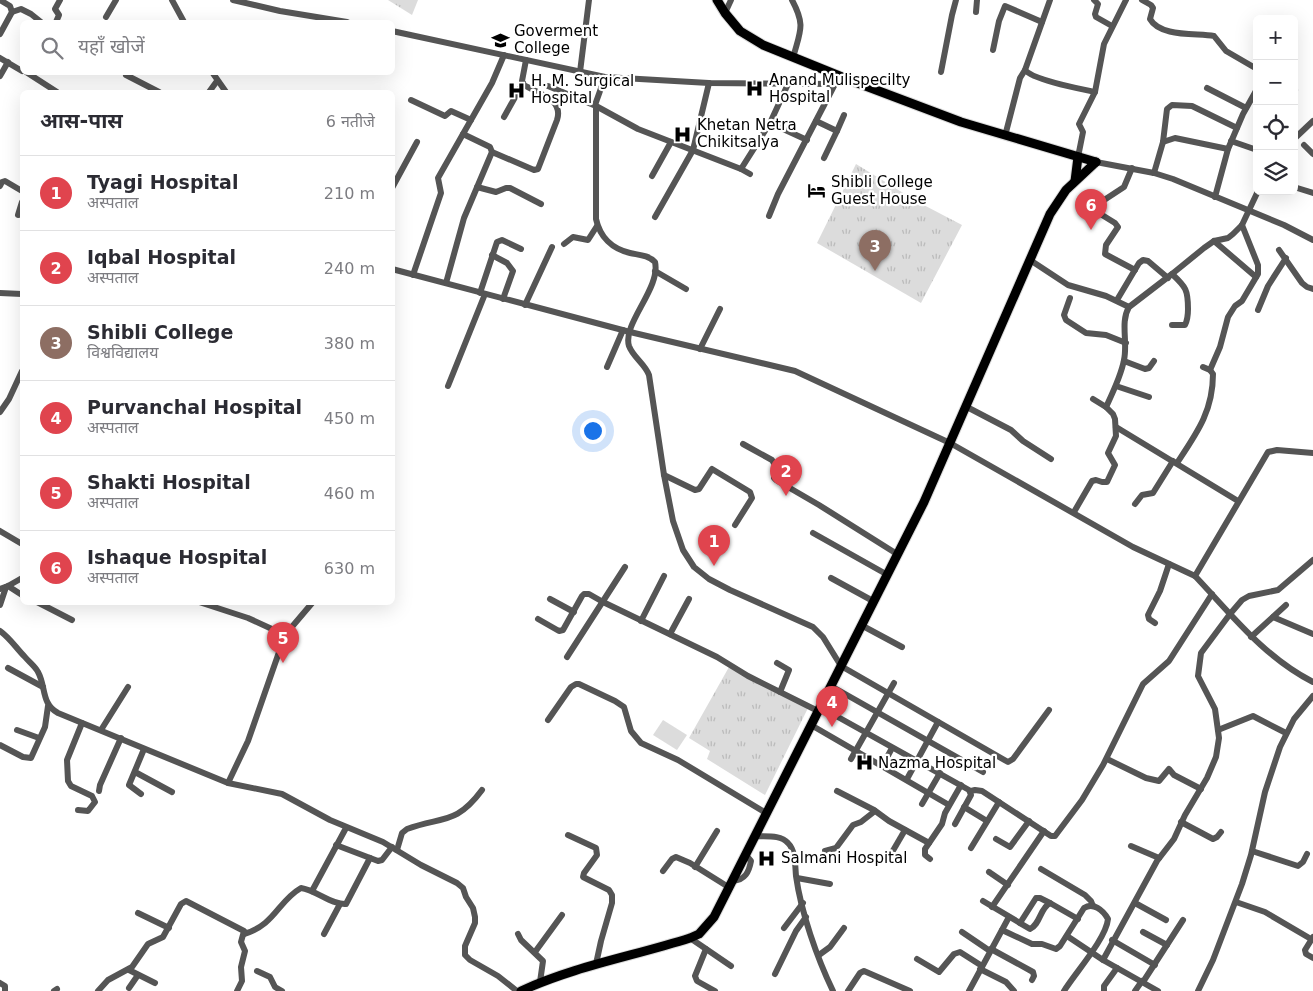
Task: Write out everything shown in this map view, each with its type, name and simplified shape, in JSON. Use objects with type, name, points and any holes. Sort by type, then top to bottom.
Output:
[{"type":"highway","points":[[717,0],[740,31],[749,38],[793,58],[961,122],[1096,162]]},
{"type":"highway","points":[[1075,181],[1078,157]]},
{"type":"highway","points":[[521,991],[532,989],[540,982],[596,964],[690,938],[699,934],[707,927],[714,917],[924,502],[1057,201],[1096,162]]},
{"type":"street","points":[[0,0],[10,6],[12,12]]},
{"type":"street","points":[[57,20],[59,15],[56,9],[60,0]]},
{"type":"street","points":[[106,17],[116,0]]},
{"type":"street","points":[[172,0],[183,20]]},
{"type":"street","points":[[233,0],[280,11],[335,20]]},
{"type":"street","points":[[580,72],[589,0]]},
{"type":"street","points":[[725,13],[731,0]]},
{"type":"street","points":[[792,0],[802,23],[793,58]]},
{"type":"street","points":[[941,72],[956,0]]},
{"type":"street","points":[[976,12],[977,0]]},
{"type":"street","points":[[1005,136],[1021,76],[1025,70],[1050,0]]},
{"type":"street","points":[[1094,0],[1098,4],[1095,16],[1112,26]]},
{"type":"street","points":[[1078,157],[1083,132],[1079,124],[1095,92],[1101,55],[1112,26],[1126,0]]},
{"type":"street","points":[[1142,0],[1153,8],[1150,20],[1153,24],[1167,31],[1214,36],[1226,51],[1253,67]]},
{"type":"street","points":[[993,50],[999,21],[1007,3],[1042,22]]},
{"type":"street","points":[[0,34],[12,12],[21,9],[32,14],[39,20]]},
{"type":"street","points":[[395,32],[605,77],[709,83],[788,84],[835,84],[847,79]]},
{"type":"street","points":[[413,275],[441,193],[438,178],[492,83],[504,55]]},
{"type":"street","points":[[0,58],[20,70]]},
{"type":"street","points":[[504,117],[523,83],[526,60]]},
{"type":"street","points":[[0,76],[8,62]]},
{"type":"street","points":[[1025,70],[1026,73],[1036,78],[1095,92]]},
{"type":"street","points":[[31,75],[54,90]]},
{"type":"street","points":[[126,75],[155,90]]},
{"type":"street","points":[[214,75],[224,90]]},
{"type":"street","points":[[605,77],[595,105],[595,205],[598,226],[600,232],[612,246],[622,251],[652,259],[655,262],[656,271],[607,366]]},
{"type":"street","points":[[210,90],[217,81]]},
{"type":"street","points":[[463,134],[490,148],[492,152],[534,170],[538,169],[559,115],[559,109],[543,94],[526,87],[523,83]]},
{"type":"street","points":[[655,217],[693,150],[709,83]]},
{"type":"street","points":[[741,169],[770,123],[788,84]]},
{"type":"street","points":[[769,216],[778,194],[835,84]]},
{"type":"street","points":[[548,86],[596,106],[638,129],[750,174]]},
{"type":"street","points":[[1207,88],[1246,108]]},
{"type":"street","points":[[1215,197],[1228,149],[1253,96]]},
{"type":"street","points":[[411,100],[444,116],[451,111],[471,120]]},
{"type":"street","points":[[1154,173],[1163,142],[1167,109],[1172,105],[1192,106],[1237,128]]},
{"type":"street","points":[[824,158],[844,116]]},
{"type":"street","points":[[816,121],[837,131]]},
{"type":"street","points":[[1298,135],[1313,121]]},
{"type":"street","points":[[770,123],[807,140]]},
{"type":"street","points":[[1163,142],[1175,138],[1228,149]]},
{"type":"street","points":[[1232,141],[1253,149]]},
{"type":"street","points":[[395,182],[417,142]]},
{"type":"street","points":[[652,176],[671,142]]},
{"type":"street","points":[[1304,145],[1313,154]]},
{"type":"street","points":[[446,283],[464,218],[492,152]]},
{"type":"street","points":[[1096,162],[1154,173],[1250,210],[1313,240]]},
{"type":"street","points":[[1132,168],[1124,187],[1095,206],[1094,210],[1115,223],[1118,227],[1106,245],[1105,254],[1135,270]]},
{"type":"street","points":[[0,186],[5,181],[20,190]]},
{"type":"street","points":[[478,187],[496,192],[510,188],[541,204]]},
{"type":"street","points":[[1298,187],[1313,193]]},
{"type":"street","points":[[1106,407],[1116,386],[1124,361],[1126,343],[1125,312],[1129,306],[1214,241],[1228,238],[1242,225],[1256,195]]},
{"type":"street","points":[[18,215],[20,208]]},
{"type":"street","points":[[1210,370],[1220,347],[1228,317],[1235,306],[1242,301],[1256,277],[1258,265],[1242,225]]},
{"type":"street","points":[[564,244],[572,237],[588,240],[598,226]]},
{"type":"street","points":[[448,386],[482,293],[497,242],[501,240],[521,249]]},
{"type":"street","points":[[1214,241],[1256,277]]},
{"type":"street","points":[[526,305],[552,247]]},
{"type":"street","points":[[1279,250],[1302,283],[1307,287],[1313,288]]},
{"type":"street","points":[[492,255],[507,263],[513,272],[503,299]]},
{"type":"street","points":[[1258,310],[1268,286],[1286,258]]},
{"type":"street","points":[[1030,260],[1068,285],[1092,291],[1129,306]]},
{"type":"street","points":[[1117,300],[1141,261],[1148,261],[1183,284],[1188,294],[1187,322],[1183,326],[1172,325]]},
{"type":"street","points":[[395,270],[626,331],[772,364],[795,371],[950,443],[1133,547],[1195,576],[1269,654],[1285,666],[1313,682]]},
{"type":"street","points":[[656,271],[686,290]]},
{"type":"street","points":[[0,293],[20,294]]},
{"type":"street","points":[[1070,298],[1064,315],[1066,320],[1086,333],[1106,335],[1126,343]]},
{"type":"street","points":[[700,349],[720,310]]},
{"type":"street","points":[[626,331],[630,349],[644,364],[649,375],[664,475],[677,537],[682,550],[694,567],[709,579],[730,590],[813,627],[823,637],[841,666],[1009,762],[1014,759],[1049,710]]},
{"type":"street","points":[[1124,361],[1145,369],[1149,368],[1154,361]]},
{"type":"street","points":[[1135,504],[1142,495],[1154,493],[1205,418],[1213,376],[1210,370],[1203,367]]},
{"type":"street","points":[[0,412],[9,399],[20,375]]},
{"type":"street","points":[[1116,386],[1149,396]]},
{"type":"street","points":[[1074,512],[1092,481],[1107,482],[1114,468],[1114,462],[1108,453],[1116,436],[1113,414],[1106,407],[1093,400]]},
{"type":"street","points":[[965,406],[1011,430],[1023,441],[1051,459]]},
{"type":"street","points":[[1116,426],[1238,501]]},
{"type":"street","points":[[743,444],[772,460],[775,465],[773,476],[776,480],[897,554]]},
{"type":"street","points":[[1195,576],[1268,452],[1277,450],[1313,453]]},
{"type":"street","points":[[664,475],[695,490],[699,489],[712,469],[750,492],[752,498],[735,526]]},
{"type":"street","points":[[0,531],[20,543]]},
{"type":"street","points":[[813,533],[886,574]]},
{"type":"street","points":[[1103,960],[1112,940],[1135,903],[1159,858],[1174,839],[1181,822],[1201,789],[1216,756],[1218,730],[1215,708],[1198,676],[1201,653],[1230,614],[1246,597],[1278,590],[1313,560]]},
{"type":"street","points":[[1155,623],[1149,619],[1148,615],[1160,591],[1169,564]]},
{"type":"street","points":[[567,657],[625,567]]},
{"type":"street","points":[[641,621],[664,576]]},
{"type":"street","points":[[831,578],[873,601]]},
{"type":"street","points":[[0,605],[5,588],[20,579]]},
{"type":"street","points":[[5,588],[20,594]]},
{"type":"street","points":[[538,619],[561,631],[566,628],[584,594],[589,594],[717,657],[780,692],[819,709],[940,773],[970,792]]},
{"type":"street","points":[[970,792],[975,790],[982,791],[1053,837],[1057,834],[1082,800],[1107,759],[1144,684],[1169,661],[1212,594]]},
{"type":"street","points":[[550,599],[574,612]]},
{"type":"street","points":[[670,634],[689,599]]},
{"type":"street","points":[[43,605],[72,620]]},
{"type":"street","points":[[208,605],[248,618],[285,635]]},
{"type":"street","points":[[228,783],[248,741],[285,635],[310,605]]},
{"type":"street","points":[[1251,637],[1286,605]]},
{"type":"street","points":[[1273,617],[1313,634]]},
{"type":"street","points":[[861,625],[902,647]]},
{"type":"street","points":[[0,631],[11,639],[37,669],[48,706],[47,722],[33,755],[28,759],[0,745]]},
{"type":"street","points":[[777,663],[789,670],[789,674],[780,692]]},
{"type":"street","points":[[8,668],[43,687]]},
{"type":"street","points":[[851,760],[894,683]]},
{"type":"street","points":[[548,720],[571,686],[579,684],[621,704],[626,711],[631,731],[641,743],[684,764],[766,813]]},
{"type":"street","points":[[830,686],[983,772]]},
{"type":"street","points":[[101,730],[128,687]]},
{"type":"street","points":[[1198,991],[1213,960],[1236,902],[1252,851],[1265,792],[1286,733],[1294,719],[1313,696]]},
{"type":"street","points":[[48,706],[58,713],[228,783],[282,794],[346,828],[372,837],[394,848],[420,865],[457,883],[463,888],[473,908],[475,918],[475,923],[465,946],[465,955],[470,960],[498,976],[517,991]]},
{"type":"street","points":[[1218,730],[1254,716],[1286,733]]},
{"type":"street","points":[[907,780],[938,722]]},
{"type":"street","points":[[78,810],[88,811],[94,802],[92,796],[71,786],[68,781],[67,760],[82,723]]},
{"type":"street","points":[[811,725],[950,805]]},
{"type":"street","points":[[17,730],[39,738]]},
{"type":"street","points":[[99,791],[121,738]]},
{"type":"street","points":[[883,765],[892,748]]},
{"type":"street","points":[[141,794],[129,785],[144,749]]},
{"type":"street","points":[[1107,759],[1146,778],[1159,781],[1169,769],[1174,775],[1201,789]]},
{"type":"street","points":[[135,772],[172,792]]},
{"type":"street","points":[[922,804],[940,773]]},
{"type":"street","points":[[930,859],[924,853],[942,824],[945,813],[961,785]]},
{"type":"street","points":[[336,845],[381,861],[394,848],[402,833],[407,829],[456,816],[467,808],[482,790]]},
{"type":"street","points":[[837,791],[929,843]]},
{"type":"street","points":[[955,824],[971,795],[970,792]]},
{"type":"street","points":[[971,848],[999,802]]},
{"type":"street","points":[[964,807],[987,821]]},
{"type":"street","points":[[825,851],[836,848],[853,824],[861,822],[875,811]]},
{"type":"street","points":[[996,839],[1010,847],[1029,821]]},
{"type":"street","points":[[1181,822],[1210,838],[1215,838],[1221,832]]},
{"type":"street","points":[[312,891],[346,828]]},
{"type":"street","points":[[891,854],[904,830]]},
{"type":"street","points":[[696,867],[717,831]]},
{"type":"street","points":[[992,907],[1044,831]]},
{"type":"street","points":[[568,834],[596,848],[597,855],[583,877],[605,888],[612,895],[612,904],[596,964]]},
{"type":"street","points":[[755,836],[781,838],[789,843],[794,856],[806,916],[818,955],[833,991]]},
{"type":"street","points":[[1131,846],[1159,858]]},
{"type":"street","points":[[1252,851],[1298,866],[1303,862],[1307,854]]},
{"type":"street","points":[[663,872],[673,857],[680,858],[731,884]]},
{"type":"street","points":[[237,991],[242,978],[241,967],[245,951],[240,942],[244,934],[266,924],[298,889],[303,888],[312,891],[340,904],[348,902],[370,858]]},
{"type":"street","points":[[1041,869],[1085,895],[1093,906],[1108,919],[1105,929],[1091,952],[1064,991]]},
{"type":"street","points":[[989,872],[1008,885]]},
{"type":"street","points":[[797,878],[830,884]]},
{"type":"street","points":[[1020,924],[1036,898],[1050,903],[1078,919]]},
{"type":"street","points":[[98,991],[111,978],[129,970],[140,958],[148,944],[161,940],[181,904],[186,901],[241,929],[244,934]]},
{"type":"street","points":[[983,901],[1027,928],[1032,928],[1046,905],[1050,903]]},
{"type":"street","points":[[784,928],[803,902]]},
{"type":"street","points":[[1236,902],[1265,912],[1312,938],[1305,950],[1306,954],[1313,958]]},
{"type":"street","points":[[1135,903],[1166,920]]},
{"type":"street","points":[[324,934],[340,904]]},
{"type":"street","points":[[1002,930],[1032,944],[1042,944],[1053,949],[1060,946],[1084,908],[1086,906],[1093,906]]},
{"type":"street","points":[[138,913],[169,928]]},
{"type":"street","points":[[535,952],[562,915]]},
{"type":"street","points":[[775,974],[796,931],[806,916]]},
{"type":"street","points":[[969,991],[1009,917]]},
{"type":"street","points":[[1135,991],[1155,965],[1183,920]]},
{"type":"street","points":[[818,955],[830,947],[844,928]]},
{"type":"street","points":[[962,932],[990,950],[1034,972],[1032,980]]},
{"type":"street","points":[[1143,932],[1167,945]]},
{"type":"street","points":[[518,934],[521,940],[543,961],[540,982]]},
{"type":"street","points":[[1066,936],[1103,960],[1158,991]]},
{"type":"street","points":[[690,938],[731,966]]},
{"type":"street","points":[[1112,940],[1155,965]]},
{"type":"street","points":[[706,949],[695,976],[697,980],[716,991]]},
{"type":"street","points":[[916,959],[939,972],[954,954],[960,952],[981,968],[1006,982],[1014,991]]},
{"type":"street","points":[[1104,991],[1104,986],[1117,968]]},
{"type":"street","points":[[129,970],[155,983]]},
{"type":"street","points":[[257,971],[269,976],[275,986],[282,991]]},
{"type":"street","points":[[848,991],[860,973],[864,971],[910,991]]},
{"type":"street","points":[[130,988],[138,975]]},
{"type":"street","points":[[0,983],[5,986],[5,991]]},
{"type":"green space","points":[[388,0],[418,0],[412,15]]},
{"type":"green space","points":[[856,164],[918,202],[962,225],[921,303],[817,243]]},
{"type":"green space","points":[[729,667],[809,706],[765,795],[707,759],[710,751],[689,738]]},
{"type":"green space","points":[[663,720],[687,735],[677,750],[653,735]]},
{"type":"place","name":"Goverment College","points":[[500,40]]},
{"type":"place","name":"Anand Mulispecilty Hospital","points":[[755,89]]},
{"type":"place","name":"H. M. Surgical Hospital","points":[[517,90]]},
{"type":"place","name":"Khetan Netra Chikitsalya","points":[[683,134]]},
{"type":"place","name":"Shibli College Guest House","points":[[817,191]]},
{"type":"place","name":"Ishaque Hospital","points":[[1091,230]]},
{"type":"place","name":"Shibli College","points":[[875,271]]},
{"type":"place","name":"Iqbal Hospital","points":[[786,496]]},
{"type":"place","name":"Tyagi Hospital","points":[[714,566]]},
{"type":"place","name":"Shakti Hospital","points":[[283,663]]},
{"type":"place","name":"Purvanchal Hospital","points":[[832,727]]},
{"type":"place","name":"Nazma Hospital","points":[[864,763]]},
{"type":"place","name":"Salmani Hospital","points":[[767,858]]}]
